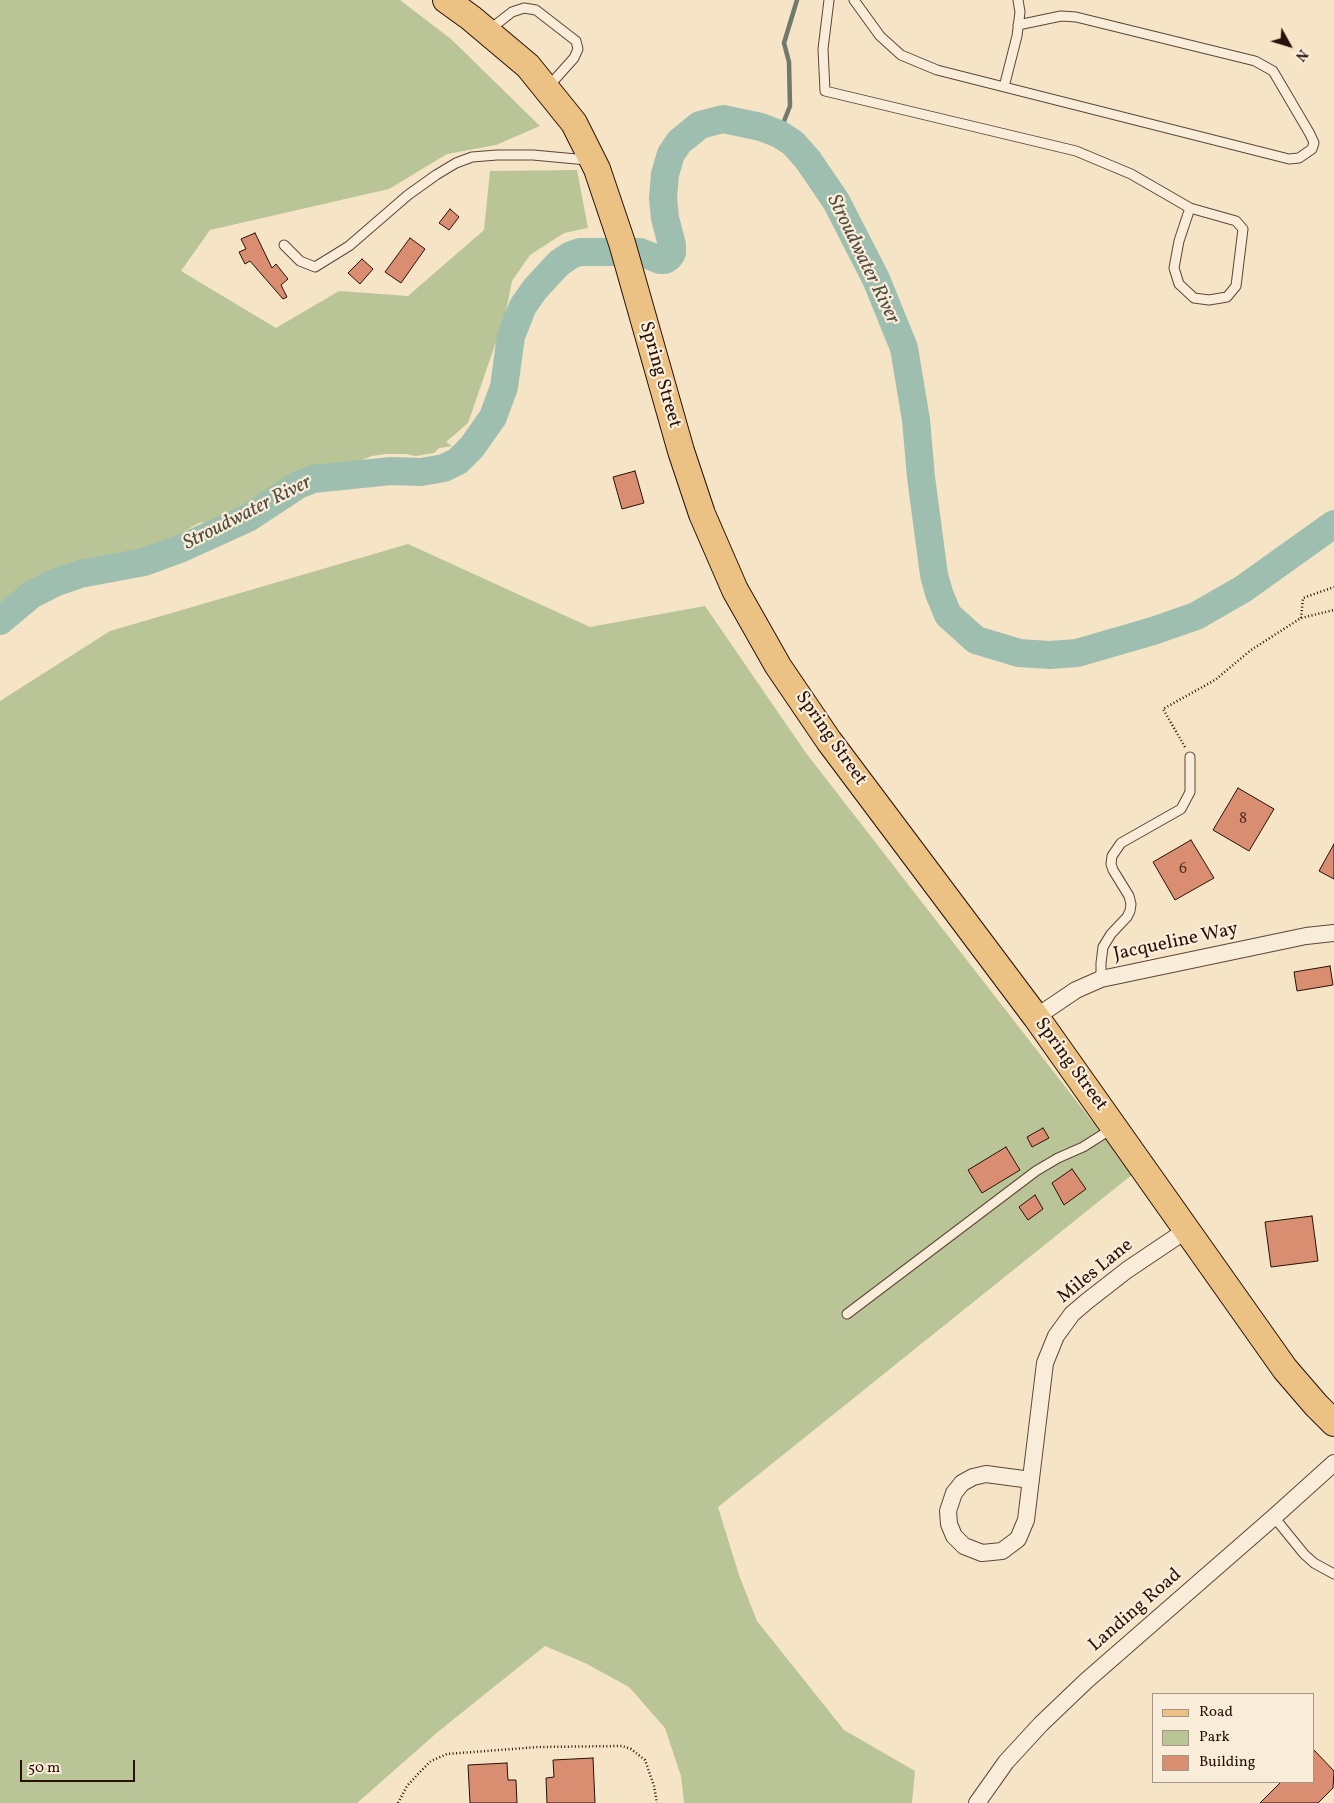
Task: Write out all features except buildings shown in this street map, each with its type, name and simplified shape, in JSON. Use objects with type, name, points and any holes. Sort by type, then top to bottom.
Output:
[{"type":"main road","name":"Spring Street","points":[[446,0],[487,31],[528,66],[574,124],[592,160],[608,199],[622,243],[680,451],[702,514],[735,590],[778,666],[829,740],[1036,1016],[1285,1368],[1334,1423]]},
{"type":"street","name":"Jacqueline Way","points":[[1036,1016],[1076,990],[1101,979],[1306,936],[1334,933]]},
{"type":"street","name":"Miles Lane","points":[[1031,1480],[986,1474],[973,1477],[962,1483],[954,1492],[948,1511],[949,1524],[954,1536],[964,1546],[982,1553],[996,1553],[1008,1548],[1018,1539],[1025,1527],[1031,1480],[1045,1363],[1056,1336],[1072,1314],[1086,1302],[1127,1270],[1188,1230]]},
{"type":"street","name":"Landing Road","points":[[977,1803],[1006,1762],[1041,1724],[1086,1681],[1274,1517],[1334,1462]]},
{"type":"lane","points":[[829,0],[822,49],[824,91],[1076,151],[1131,174],[1190,208],[1236,221],[1243,229],[1236,286],[1227,297],[1209,300],[1194,298],[1179,284],[1174,268],[1179,241],[1190,208]]},
{"type":"lane","points":[[854,0],[880,36],[901,54],[937,70],[1289,159],[1299,158],[1312,149],[1314,143],[1310,134],[1272,72],[1265,65],[1076,16],[1061,16],[1018,25]]},
{"type":"lane","points":[[1004,87],[1018,25],[1020,12],[1018,0]]},
{"type":"lane","points":[[487,31],[512,12],[524,8],[536,10],[576,41],[578,49],[574,58],[546,88]]},
{"type":"lane","points":[[284,245],[300,261],[315,267],[349,246],[408,195],[436,175],[456,163],[472,157],[533,155],[592,160]]},
{"type":"lane","points":[[1101,979],[1103,947],[1111,934],[1128,917],[1131,904],[1129,896],[1113,870],[1111,864],[1112,856],[1120,843],[1181,809],[1190,792],[1190,757]]},
{"type":"lane","points":[[847,1314],[1036,1171],[1058,1158],[1084,1147],[1115,1127]]},
{"type":"lane","points":[[1274,1517],[1314,1564],[1334,1574]]},
{"type":"path","points":[[1301,618],[1303,598],[1334,588]]},
{"type":"path","points":[[1190,757],[1163,709],[1216,680],[1251,650],[1301,618],[1334,610]]},
{"type":"path","points":[[398,1803],[407,1786],[419,1773],[431,1761],[447,1754],[538,1747],[613,1746],[631,1749],[645,1760],[654,1786],[657,1803]]},
{"type":"green space","points":[[0,0],[400,0],[451,39],[540,126],[496,145],[447,154],[389,189],[210,230],[181,271],[276,328],[339,291],[408,296],[484,230],[490,171],[577,170],[588,228],[564,233],[530,255],[512,281],[505,316],[468,423],[446,442],[452,446],[439,448],[434,453],[416,456],[385,454],[372,456],[349,465],[304,470],[282,485],[270,506],[264,510],[252,512],[251,519],[248,521],[232,522],[218,520],[199,523],[162,544],[125,557],[96,560],[39,576],[20,589],[0,612]]},
{"type":"green space","points":[[408,544],[590,627],[705,606],[806,753],[1133,1174],[718,1507],[739,1575],[757,1621],[844,1730],[915,1771],[912,1803],[684,1803],[681,1776],[665,1728],[629,1687],[585,1663],[545,1646],[439,1731],[357,1803],[0,1803],[0,701],[110,631]]},
{"type":"waterway","points":[[779,134],[790,106],[789,62],[784,43],[797,0]]},
{"type":"waterway","name":"Stroudwater River","points":[[0,621],[31,595],[54,583],[80,574],[144,562],[182,548],[248,518],[298,485],[313,479],[391,471],[421,472],[444,468],[458,461],[472,447],[493,417],[504,387],[511,336],[523,306],[535,289],[559,263],[571,255],[580,252],[640,252],[660,260],[665,260],[669,257],[672,253],[672,245],[665,218],[663,198],[665,174],[671,154],[679,142],[700,125],[723,119],[761,127],[779,134],[793,143],[808,160],[836,201],[876,279],[904,348],[916,420],[921,477],[934,575],[948,615],[976,640],[1019,653],[1050,655],[1077,653],[1153,631],[1196,616],[1243,589],[1334,524]]}]
